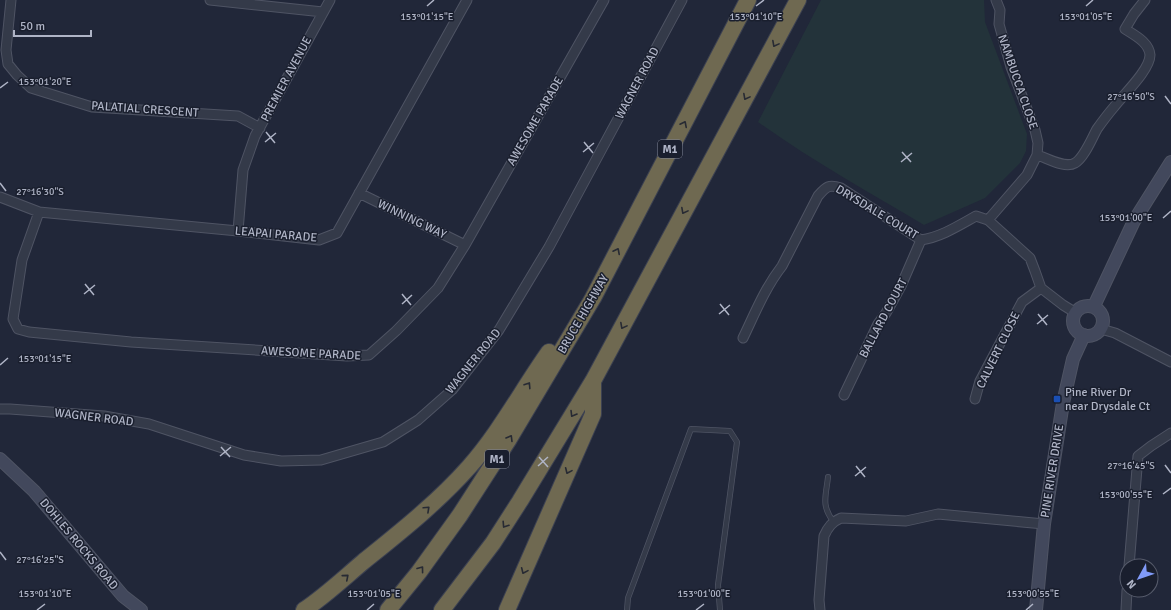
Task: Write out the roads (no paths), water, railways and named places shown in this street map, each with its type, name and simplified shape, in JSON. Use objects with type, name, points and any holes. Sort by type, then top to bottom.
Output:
[{"type":"highway","name":"BRUCE HIGHWAY","points":[[388,610],[419,572],[460,515],[509,440],[593,298],[748,0]]},
{"type":"highway","points":[[442,610],[493,543],[542,467],[593,381],[798,0]]},
{"type":"highway","points":[[304,610],[328,593],[426,510],[470,466],[508,416],[547,355],[569,325],[593,298]]},
{"type":"highway","points":[[507,610],[593,414],[593,381]]},
{"type":"street","name":"PALATIAL CRESCENT","points":[[11,0],[6,50],[8,64],[16,75],[31,88],[92,107],[238,116],[260,128]]},
{"type":"street","points":[[210,0],[323,12]]},
{"type":"street","name":"PREMIER AVENUE","points":[[238,231],[243,170],[255,136],[330,0]]},
{"type":"street","name":"LEAPAI PARADE","points":[[0,197],[39,212],[319,240],[336,233],[467,0]]},
{"type":"street","name":"AWESOME PARADE","points":[[39,212],[22,260],[13,319],[18,329],[29,332],[131,342],[347,356],[369,355],[396,331],[438,288],[465,245],[604,0]]},
{"type":"street","name":"WAGNER ROAD","points":[[0,409],[104,416],[149,424],[244,455],[281,461],[321,460],[383,442],[418,420],[452,390],[499,330],[549,247],[682,0]]},
{"type":"street","name":"NAMBUCCA CLOSE","points":[[988,220],[1027,175],[1037,155],[1038,143],[1035,130],[1011,68],[999,24],[1000,10],[996,0]]},
{"type":"street","points":[[1037,155],[1067,164],[1076,162],[1083,154],[1098,128],[1114,106],[1144,71],[1149,63],[1150,55],[1148,48],[1141,40],[1125,29],[1145,0]]},
{"type":"street","points":[[1094,306],[1134,221],[1171,162]]},
{"type":"street","name":"DRYSDALE COURT","points":[[743,338],[762,298],[782,266],[818,196],[826,187],[832,185],[841,188],[921,240],[930,239],[944,233],[976,216],[988,220]]},
{"type":"street","name":"WINNING WAY","points":[[359,193],[465,245]]},
{"type":"street","points":[[988,220],[1030,258],[1041,288],[1062,305],[1076,313]]},
{"type":"street","name":"BALLARD COURT","points":[[844,395],[878,324],[901,286],[921,240]]},
{"type":"street","name":"CALVERT CLOSE","points":[[975,399],[980,381],[1022,302],[1041,288]]},
{"type":"street","points":[[1084,306],[1094,306],[1103,316],[1103,324],[1101,329],[1094,335],[1084,335],[1080,333],[1074,326],[1073,321],[1076,313],[1084,306]]},
{"type":"street","points":[[1101,329],[1115,333],[1171,362]]},
{"type":"street","name":"PINE RIVER DRIVE","points":[[1036,610],[1044,524],[1062,403],[1073,359],[1084,335]]},
{"type":"street","points":[[1130,558],[1138,456],[1150,446],[1171,433]]},
{"type":"street","name":"DOHLES ROCKS ROAD","points":[[0,459],[34,491],[123,596],[141,610]]},
{"type":"street","points":[[820,610],[819,600],[824,536],[833,521],[841,518],[854,517],[906,521],[938,514],[1044,524]]},
{"type":"street","name":"DOHLES ROCKS ROAD","points":[[123,596],[129,610]]},
{"type":"street","points":[[1126,610],[1127,598]]},
{"type":"lane","points":[[627,610],[628,598],[691,429],[730,431],[737,442],[718,584],[720,610]]},
{"type":"lane","points":[[828,477],[824,506],[826,513],[833,521]]},
{"type":"place","name":"Pine River Dr near Drysdale Ct","points":[[1057,399]]}]
